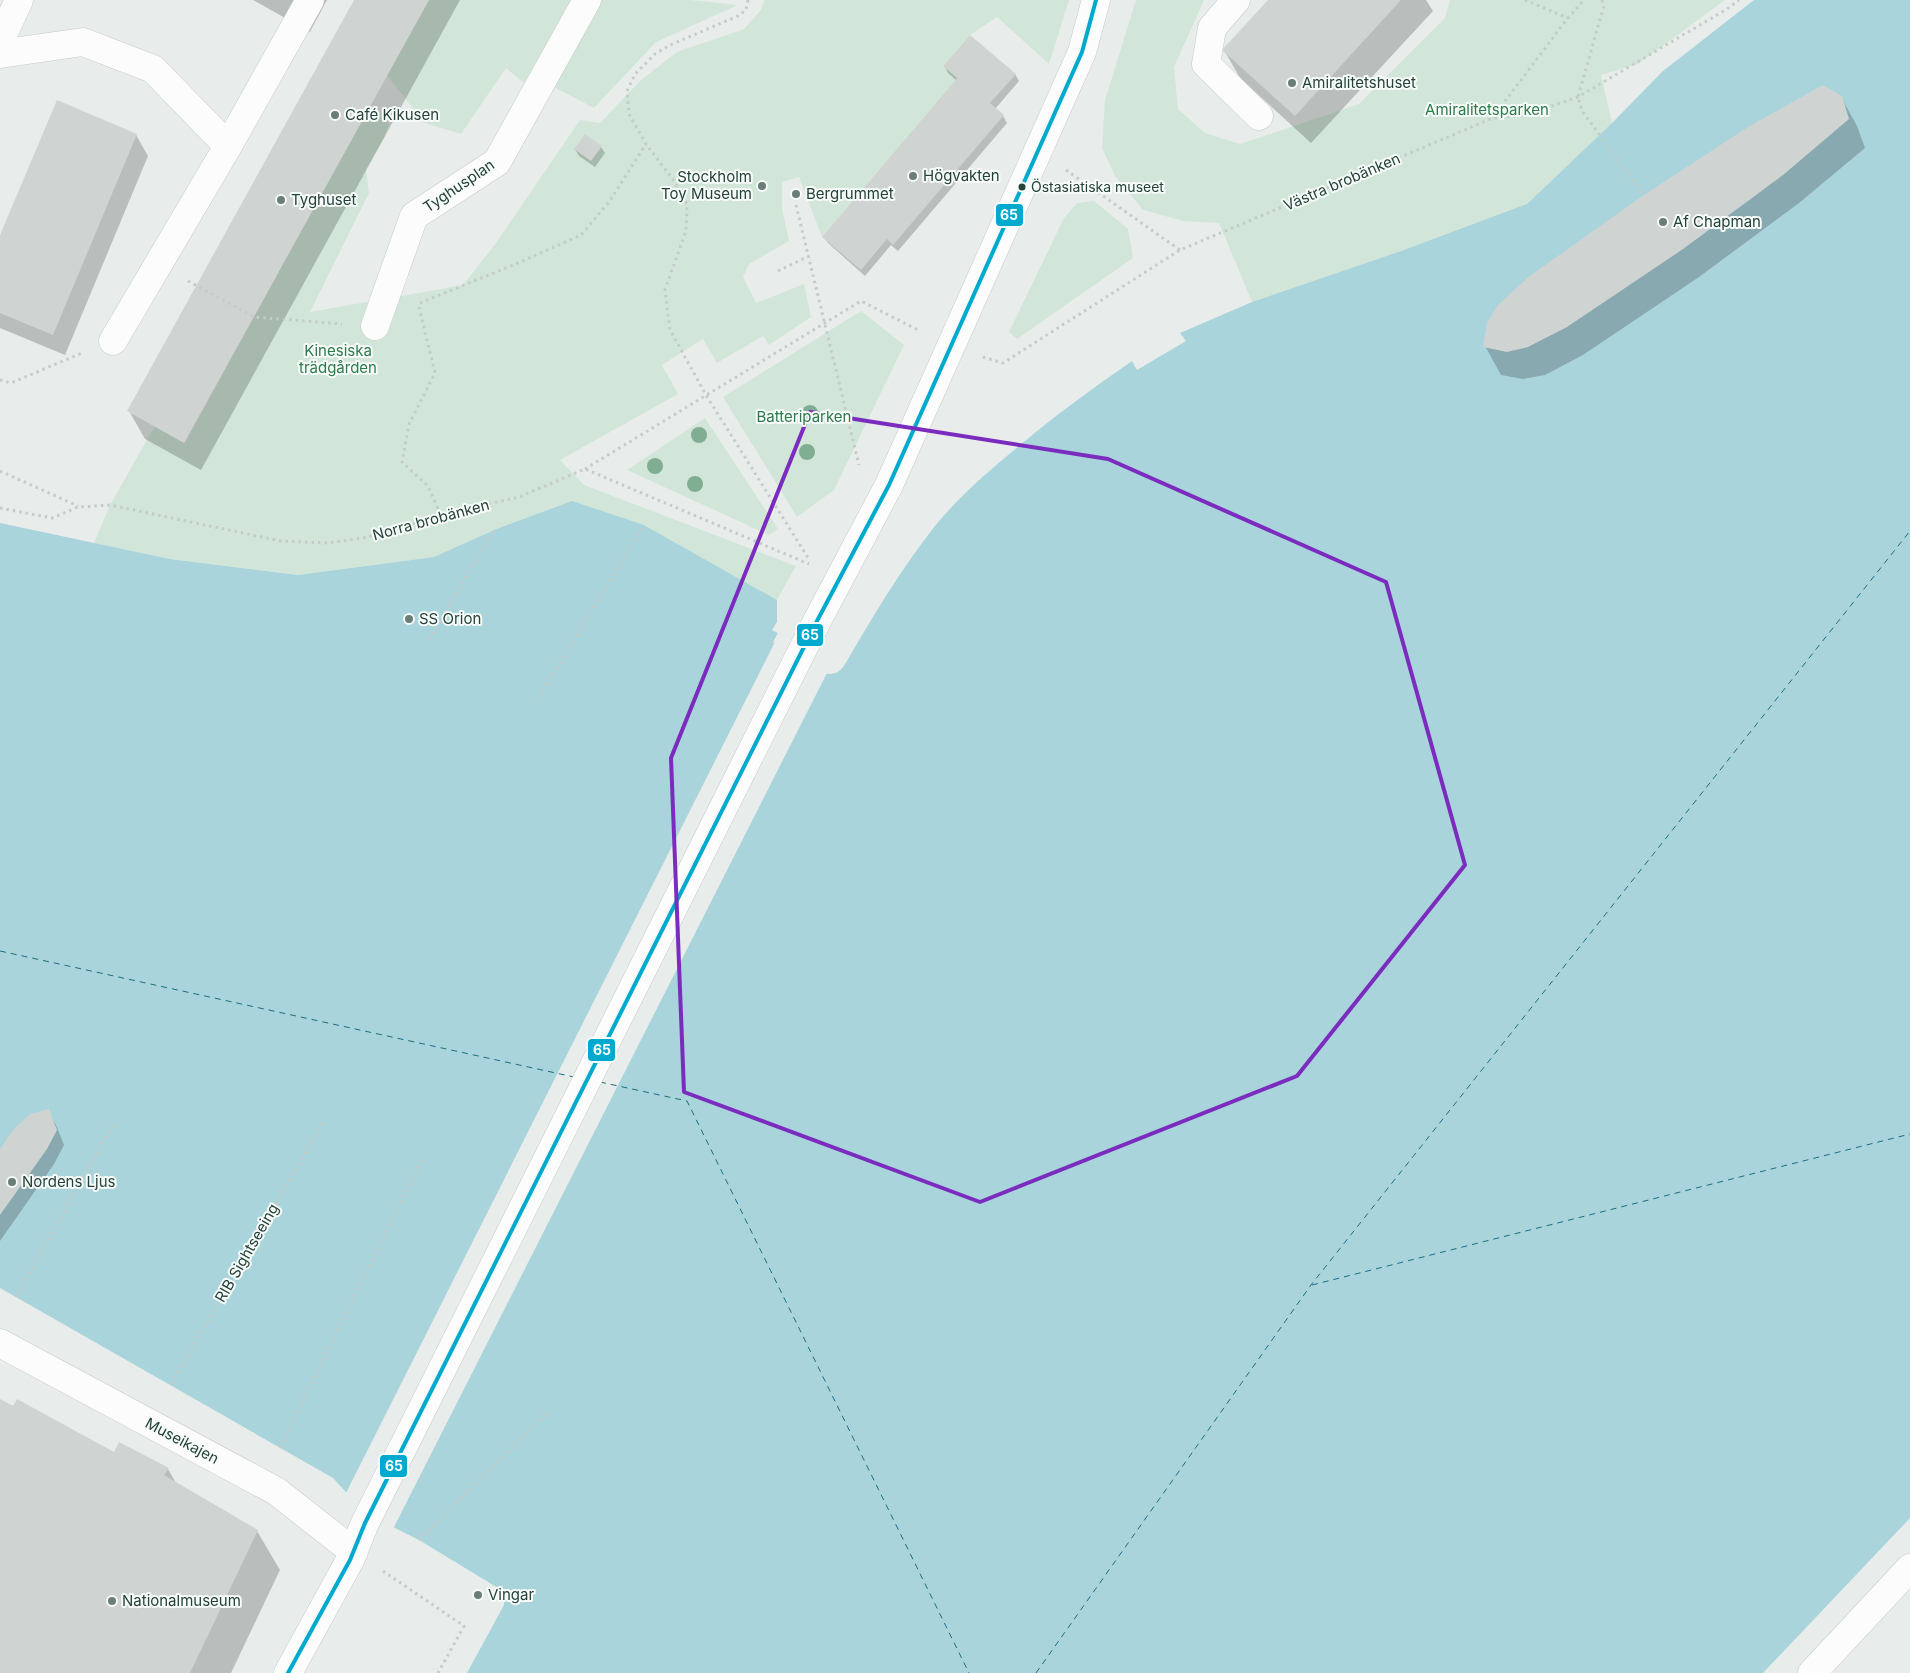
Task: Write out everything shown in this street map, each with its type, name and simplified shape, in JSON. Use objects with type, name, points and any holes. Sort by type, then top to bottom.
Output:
[{"type":"street","points":[[0,41],[18,0]]},
{"type":"street","points":[[113,341],[228,146],[310,0]]},
{"type":"street","name":"Tyghusplan","points":[[375,326],[414,216],[497,162],[587,0]]},
{"type":"street","points":[[288,1673],[354,1552],[365,1523],[818,621],[889,485],[1082,52],[1096,0]]},
{"type":"street","points":[[1236,0],[1212,28],[1206,64],[1259,116]]},
{"type":"street","points":[[0,54],[82,42],[153,69],[228,146]]},
{"type":"street","name":"Museikajen","points":[[0,1343],[276,1492],[354,1552]]},
{"type":"street","points":[[1812,1673],[1910,1568]]},
{"type":"path","points":[[585,469],[813,566],[706,395],[670,330],[665,290],[686,231],[687,204],[674,181],[646,144],[629,114],[626,91],[635,74],[655,54],[670,45],[738,16],[746,10],[748,0]]},
{"type":"path","points":[[1525,0],[1568,18]]},
{"type":"path","points":[[1493,118],[1568,18],[1584,0]]},
{"type":"path","points":[[1602,0],[1604,4],[1578,97],[1582,111],[1644,195]]},
{"type":"path","name":"Västra brobänken","points":[[825,322],[861,301],[950,348],[1003,363],[1180,250],[1493,118],[1526,115],[1578,97],[1719,14],[1739,0]]},
{"type":"path","points":[[197,286],[254,317],[375,326],[418,304],[581,235],[609,202],[646,144]]},
{"type":"path","points":[[1039,150],[1180,250]]},
{"type":"path","points":[[796,204],[860,470]]},
{"type":"path","points":[[778,271],[809,256]]},
{"type":"path","points":[[418,304],[435,373],[409,424],[402,462],[428,486],[441,516]]},
{"type":"path","name":"Norra brobänken","points":[[0,508],[52,518],[78,507],[110,505],[281,540],[328,543],[363,538],[520,496],[585,469],[825,322]]},
{"type":"path","points":[[0,380],[11,382],[113,341]]},
{"type":"path","points":[[0,472],[78,507]]},
{"type":"path","points":[[539,697],[644,525]]},
{"type":"path","points":[[429,640],[494,530]]},
{"type":"path","name":"RIB Sightseeing","points":[[171,1384],[324,1121]]},
{"type":"path","points":[[16,1297],[113,1124]]},
{"type":"path","points":[[280,1448],[422,1160]]},
{"type":"path","points":[[419,1540],[549,1411]]},
{"type":"path","points":[[382,1570],[464,1626],[438,1673]]},
{"type":"highlighted area","points":[[810,412],[1108,459],[1386,582],[1465,865],[1297,1076],[980,1202],[684,1092],[671,758]]},
{"type":"green space","points":[[429,0],[570,0],[569,5],[524,83],[506,68],[461,134],[424,123],[387,75]]},
{"type":"green space","points":[[601,0],[690,0],[738,5],[656,42],[594,108],[548,84]]},
{"type":"green space","name":"Kinesiska trädgården","points":[[764,0],[1069,0],[1049,64],[997,17],[970,35],[943,66],[957,78],[822,237],[799,177],[782,182],[782,209],[789,241],[749,264],[743,277],[756,303],[804,284],[811,317],[769,345],[763,336],[717,363],[703,339],[662,365],[678,394],[560,460],[584,485],[796,566],[777,600],[644,525],[494,530],[434,557],[298,575],[170,559],[94,543],[110,505],[155,426],[185,443],[365,115],[381,113],[389,124],[382,142],[366,169],[369,193],[310,312],[463,285],[496,243],[580,120],[600,123],[640,81],[677,52],[744,29],[761,10]]},
{"type":"green space","name":"Amiralitetsparken","points":[[1136,0],[1204,0],[1174,67],[1178,109],[1205,133],[1240,144],[1359,104],[1445,18],[1450,0],[1725,0],[1638,64],[1601,75],[1612,123],[1527,204],[1401,251],[1252,302],[1219,223],[1183,221],[1143,210],[1115,176],[1102,148],[1105,100]]},
{"type":"green space","points":[[1094,201],[1128,229],[1133,258],[1017,339],[1009,332],[1064,218],[1077,203]]},
{"type":"green space","name":"Batteriparken","points":[[861,311],[904,345],[834,490],[797,517],[723,397]]},
{"type":"green space","points":[[705,418],[778,529],[769,535],[627,470]]},
{"type":"water","points":[[1754,0],[1910,0],[1910,1518],[1763,1673],[467,1673],[504,1605],[504,1595],[498,1588],[419,1540],[385,1523],[357,1504],[333,1478],[0,1288],[0,523],[170,559],[298,575],[434,557],[494,530],[572,501],[644,525],[777,600],[777,622],[772,630],[778,633],[773,642],[828,674],[835,673],[844,666],[898,577],[944,515],[997,464],[1089,392],[1132,361],[1137,370],[1186,341],[1180,333],[1252,302],[1401,251],[1527,204],[1612,123],[1663,71]]},
{"type":"pier","points":[[780,632],[776,641],[828,671],[393,1529],[355,1506],[345,1495]]},
{"type":"building","name":"Tyghuset","points":[[354,0],[429,0],[184,443],[127,411]]},
{"type":"building","name":"Amiralitetshuset","points":[[1268,0],[1401,0],[1295,116],[1222,50]]},
{"type":"building","name":"Högvakten","points":[[970,35],[1016,74],[990,103],[1004,115],[893,245],[887,239],[861,270],[822,237],[957,78],[943,66]]},
{"type":"building","name":"Af Chapman","points":[[1823,85],[1842,96],[1849,119],[1783,175],[1683,249],[1567,327],[1528,347],[1507,352],[1483,347],[1487,323],[1498,305],[1531,275],[1644,195],[1748,127]]},
{"type":"building","points":[[57,100],[137,134],[53,335],[0,313],[0,235]]},
{"type":"building","points":[[585,134],[602,146],[591,161],[574,149]]},
{"type":"building","name":"Nordens Ljus","points":[[49,1109],[57,1130],[47,1149],[0,1215],[0,1149],[13,1130],[30,1114]]},
{"type":"building","name":"Nationalmuseum","points":[[0,1399],[13,1406],[17,1399],[114,1452],[119,1442],[169,1468],[164,1475],[258,1530],[190,1673],[0,1673]]},
{"type":"ferry route","points":[[1036,1673],[1311,1285],[1910,531]]},
{"type":"ferry route","points":[[0,951],[574,1077]]},
{"type":"ferry route","points":[[600,1082],[687,1101],[969,1673]]},
{"type":"ferry route","points":[[1312,1285],[1910,1134]]},
{"type":"transit line","name":"65","points":[[288,1673],[350,1560],[365,1523],[817,621],[889,485],[1082,52],[1096,0]]},
{"type":"place","name":"Amiralitetshuset","points":[[1292,83]]},
{"type":"place","name":"Café Kikusen","points":[[335,115]]},
{"type":"place","name":"Högvakten","points":[[913,176]]},
{"type":"place","name":"Stockholm Toy Museum","points":[[762,186]]},
{"type":"place","name":"Östasiatiska museet","points":[[1022,187]]},
{"type":"place","name":"Bergrummet","points":[[796,194]]},
{"type":"place","name":"Tyghuset","points":[[281,200]]},
{"type":"place","name":"Af Chapman","points":[[1663,222]]},
{"type":"place","name":"SS Orion","points":[[409,619]]},
{"type":"place","name":"Nordens Ljus","points":[[12,1182]]},
{"type":"place","name":"Vingar","points":[[478,1595]]},
{"type":"place","name":"Nationalmuseum","points":[[112,1601]]}]
